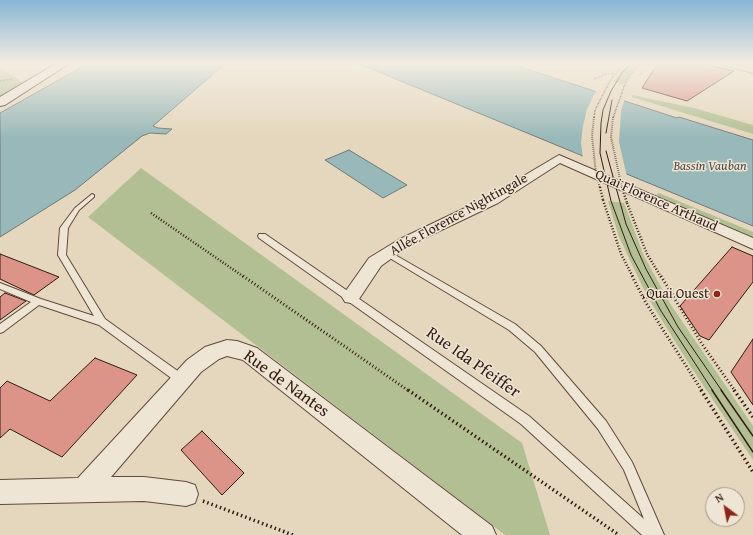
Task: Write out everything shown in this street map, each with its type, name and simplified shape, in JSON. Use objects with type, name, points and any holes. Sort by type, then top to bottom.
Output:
[{"type":"main road","points":[[0,102],[23,88]]},
{"type":"street","name":"Quai Florence Arthaud","points":[[559,158],[753,244]]},
{"type":"street","name":"Allée Florence Nightingale","points":[[351,297],[375,262],[405,242],[493,200],[559,158]]},
{"type":"street","name":"Rue de Nantes","points":[[85,489],[194,366],[212,353],[227,348],[237,349],[250,354],[483,535]]},
{"type":"street","points":[[0,492],[85,489],[144,489],[186,494]]},
{"type":"lane","points":[[92,196],[77,209],[64,228],[62,255],[102,322]]},
{"type":"lane","name":"Rue Ida Pfeiffer","points":[[262,236],[525,420],[652,535]]},
{"type":"lane","points":[[387,254],[512,327],[538,349],[602,425],[628,466],[657,535]]},
{"type":"lane","points":[[0,286],[38,301],[102,322],[182,380]]},
{"type":"lane","points":[[0,329],[38,301]]},
{"type":"path","points":[[606,88],[595,110],[592,136],[596,174],[621,254],[643,297],[672,346],[753,472]]},
{"type":"path","points":[[623,88],[614,113],[611,137],[619,179],[647,254],[702,344],[753,417]]},
{"type":"path","points":[[151,213],[619,535]]},
{"type":"path","points":[[643,297],[673,298]]},
{"type":"path","points":[[186,494],[293,535]]},
{"type":"green space","points":[[0,88],[15,88],[0,96]]},
{"type":"green space","points":[[632,95],[694,108],[753,125],[753,134],[632,97]]},
{"type":"green space","points":[[141,168],[522,443],[550,535],[505,535],[88,217]]},
{"type":"green space","points":[[659,193],[753,232],[753,240],[652,198]]},
{"type":"green space","points":[[608,201],[624,203],[644,256],[671,305],[753,426],[753,460],[689,364],[647,296],[619,237]]},
{"type":"water","points":[[45,88],[197,88],[153,126],[172,129],[166,134],[150,133],[142,136],[75,190],[0,237],[0,113]]},
{"type":"water","name":"Bassin Vauban","points":[[418,88],[585,88],[677,118],[679,117],[753,140],[753,226]]},
{"type":"water","points":[[349,150],[407,185],[383,198],[325,160]]},
{"type":"pier","points":[[597,89],[625,98],[621,111],[619,142],[627,177],[583,159],[581,142],[583,126],[587,109]]},
{"type":"building","points":[[642,88],[707,88],[687,101]]},
{"type":"building","name":"Quai Ouest","points":[[732,247],[753,256],[753,282],[709,340],[700,336],[680,306]]},
{"type":"building","points":[[0,254],[59,277],[34,295],[0,279]]},
{"type":"building","points":[[5,293],[26,301],[0,320],[0,297]]},
{"type":"building","points":[[753,339],[753,405],[731,372]]},
{"type":"building","points":[[95,358],[137,375],[62,457],[10,429],[0,438],[0,388],[7,381],[50,401]]},
{"type":"building","points":[[202,431],[244,473],[222,495],[181,450]]},
{"type":"tram line","points":[[613,88],[603,110],[600,153],[611,201],[631,255],[661,311],[713,391]]},
{"type":"tram line","points":[[606,133],[612,100]]},
{"type":"tram line","points":[[606,151],[626,224],[646,269],[678,327],[722,391]]},
{"type":"tram line","points":[[712,390],[753,452]]},
{"type":"tram line","points":[[721,390],[753,436]]},
{"type":"place","name":"Quai Ouest","points":[[717,294]]}]
